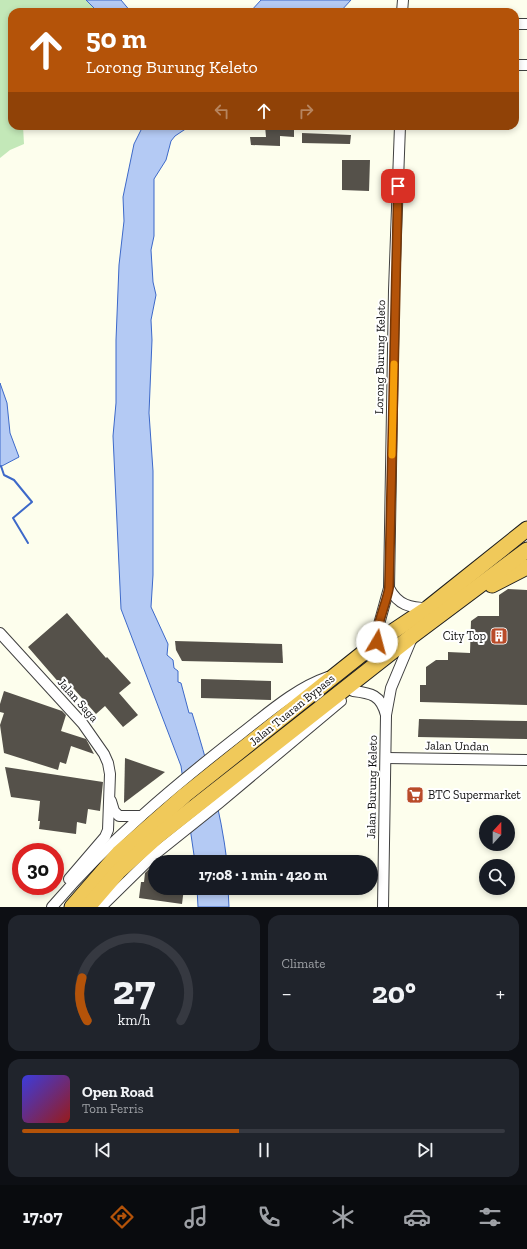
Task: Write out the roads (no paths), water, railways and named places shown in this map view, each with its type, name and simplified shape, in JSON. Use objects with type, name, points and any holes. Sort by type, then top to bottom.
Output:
[{"type":"highway","name":"Jalan Tuaran Bypass","points":[[72,907],[119,853],[183,787],[217,769],[377,642],[428,608],[527,529]]},
{"type":"highway","points":[[428,608],[442,602],[511,550],[521,546],[527,547]]},
{"type":"highway","name":"Jalan Tuaran Bypass","points":[[88,907],[118,872],[159,835],[412,636],[527,550]]},
{"type":"highway","points":[[469,594],[482,592],[527,567]]},
{"type":"street","name":"Lorong Burung Keleto","points":[[377,642],[376,635],[384,612],[389,588],[394,290],[400,130]]},
{"type":"street","points":[[389,588],[399,602],[416,608],[428,608]]},
{"type":"street","name":"Jalan Saga","points":[[0,633],[83,724],[96,741],[108,763],[110,797],[108,830],[105,837],[60,889],[55,904]]},
{"type":"street","points":[[102,907],[136,872],[182,831],[219,803],[353,691],[384,664],[412,636]]},
{"type":"street","name":"Jalan Burung Keleto","points":[[383,907],[386,715],[391,688],[412,636]]},
{"type":"street","points":[[55,904],[93,862],[141,816],[183,787],[216,753],[266,714],[313,682],[338,673]]},
{"type":"street","name":"Jalan Burung Keleto","points":[[353,691],[369,693],[375,696],[384,707],[386,715]]},
{"type":"street","name":"Jalan Undan","points":[[386,758],[527,760]]},
{"type":"street","name":"Jalan Saga","points":[[110,797],[114,811],[119,816],[141,816]]},
{"type":"water","points":[[86,0],[121,0],[128,8],[94,8]]},
{"type":"water","points":[[261,0],[351,0],[344,8],[254,8]]},
{"type":"water","points":[[141,130],[184,130],[175,136],[171,141],[166,160],[154,179],[154,236],[151,250],[153,282],[156,295],[151,320],[152,340],[149,413],[153,471],[153,575],[151,607],[168,644],[167,655],[173,660],[174,668],[178,671],[178,682],[181,683],[189,713],[192,713],[198,731],[217,805],[226,855],[194,855],[181,766],[121,609],[113,436],[116,403],[116,340],[119,265],[124,221],[123,197],[134,144]]},
{"type":"water","points":[[0,383],[7,403],[10,433],[19,457],[0,467]]},
{"type":"water","points":[[197,895],[228,895],[229,907],[198,907]]},
{"type":"waterway","points":[[1,466],[4,475],[14,480],[32,502],[13,518],[28,543]]},
{"type":"place","name":"City Top","points":[[499,636]]},
{"type":"place","name":"BTC Supermarket","points":[[415,795]]}]
